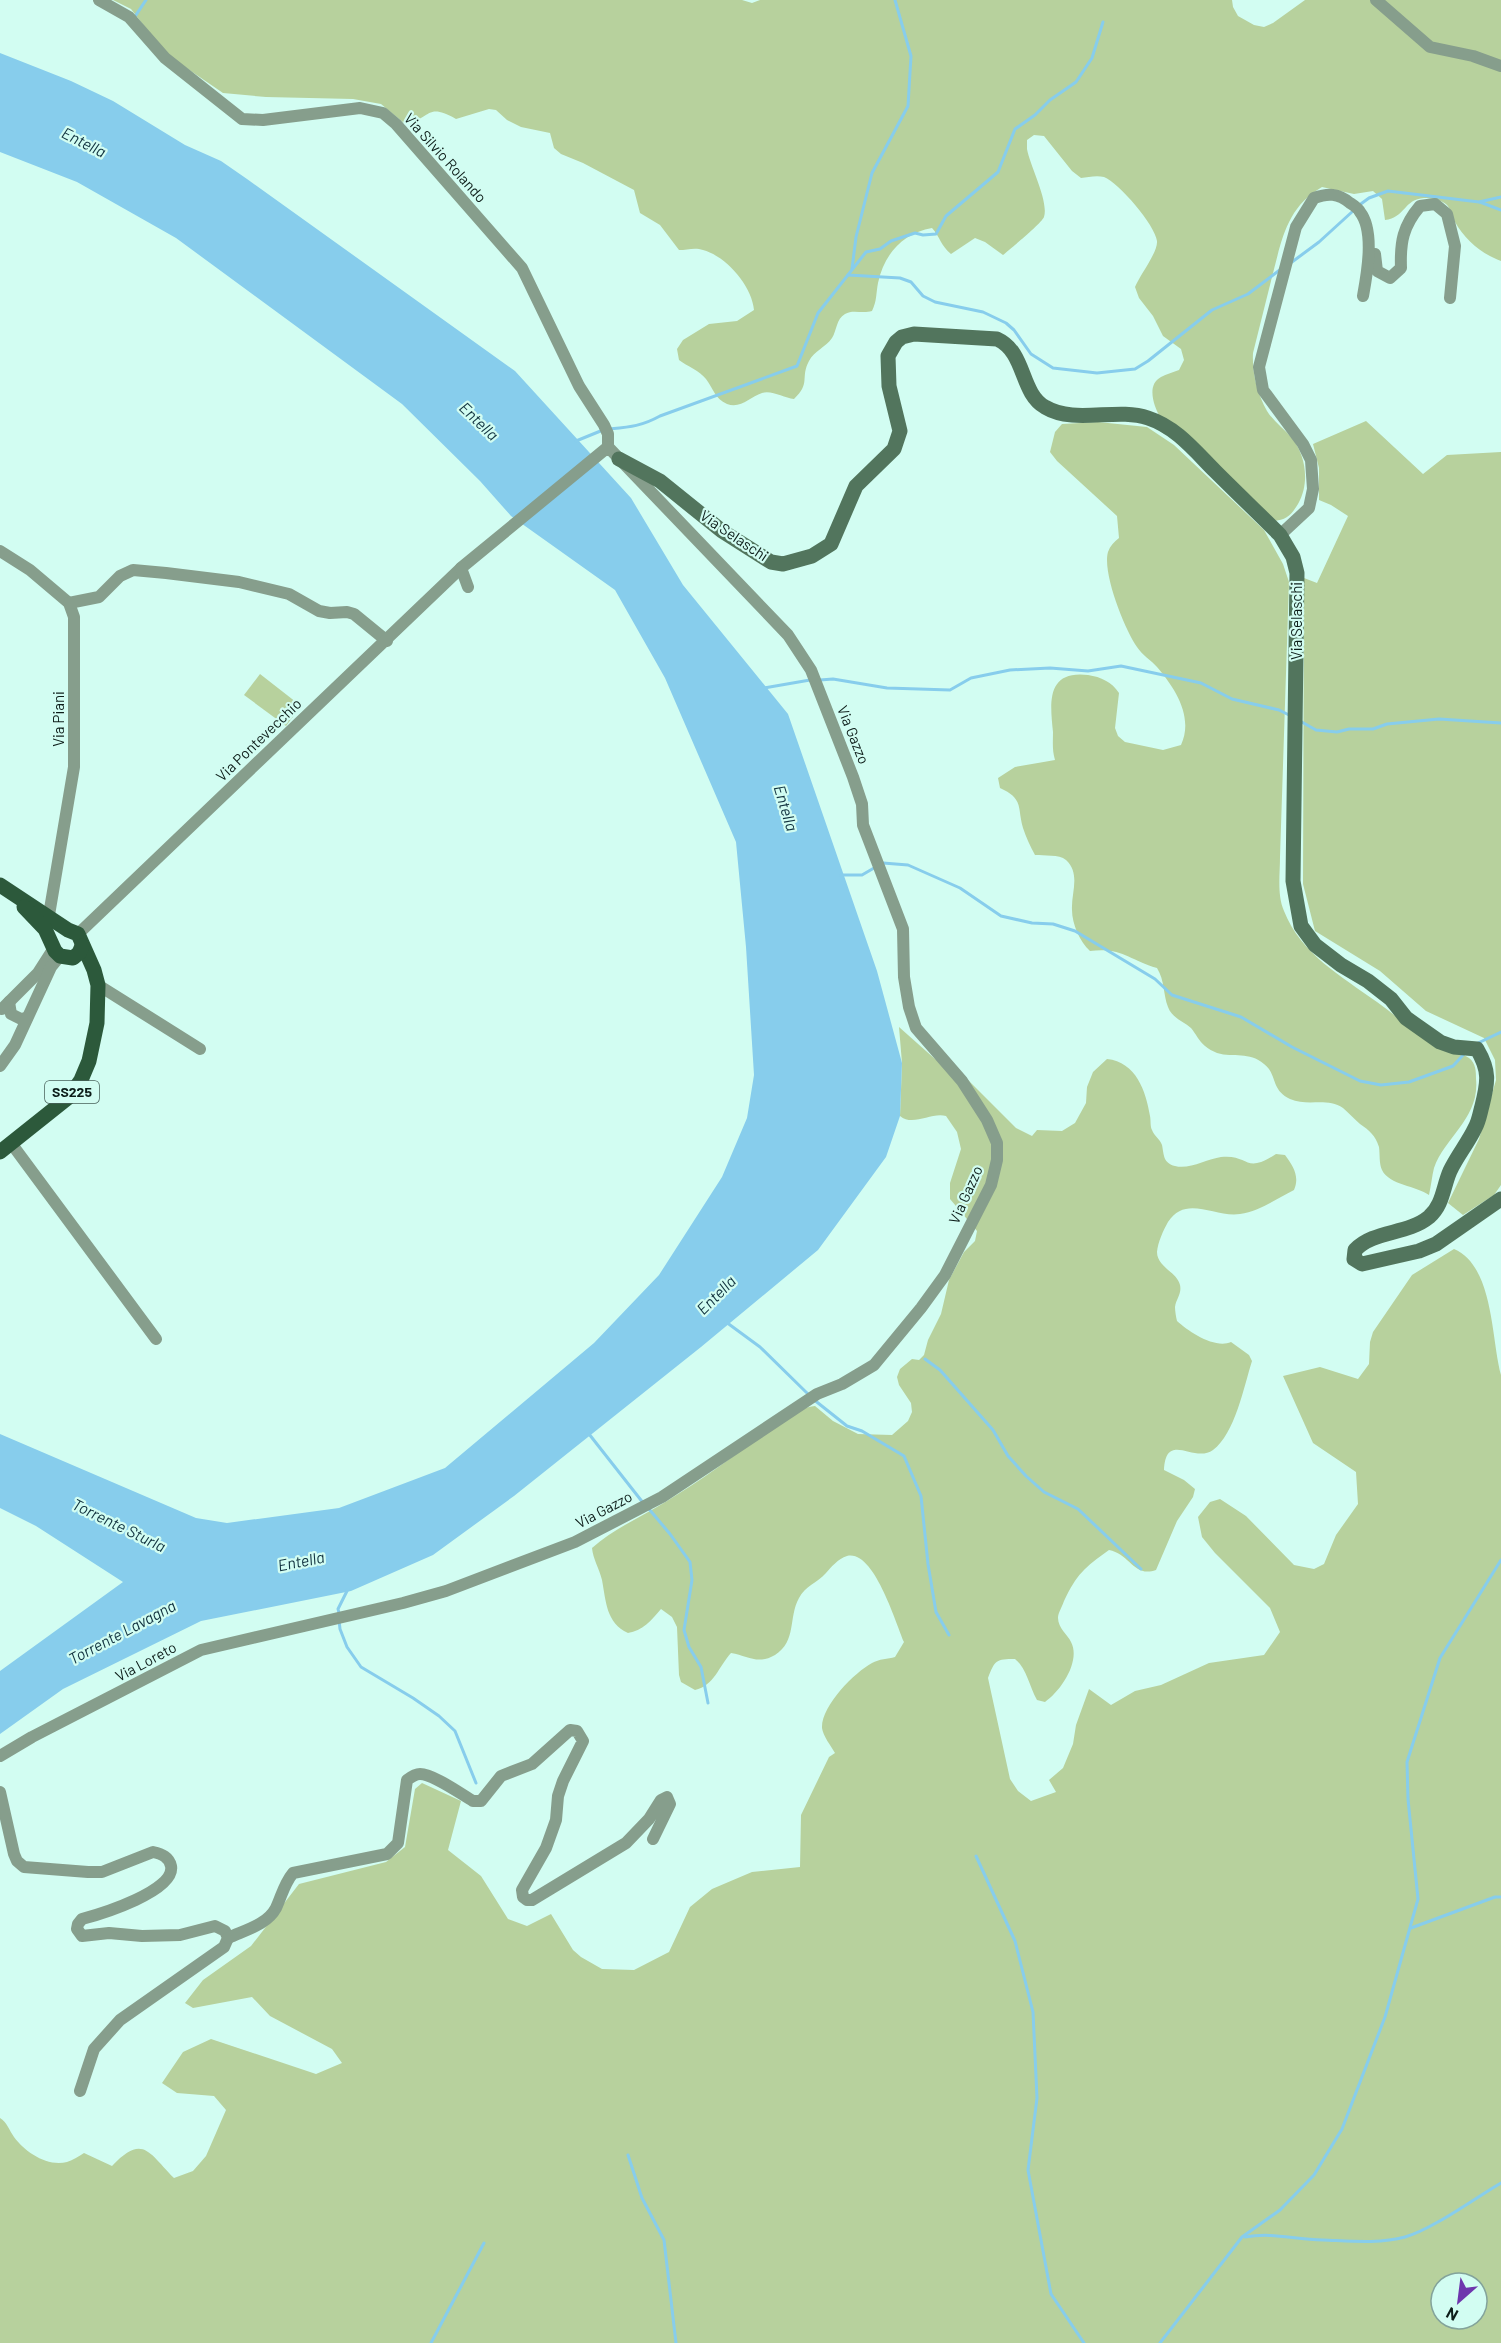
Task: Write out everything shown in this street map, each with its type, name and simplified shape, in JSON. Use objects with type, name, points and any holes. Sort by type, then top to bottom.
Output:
[{"type":"main road","name":"SS225","points":[[1,886],[49,915],[86,973],[98,1004]]},
{"type":"main road","name":"SS225","points":[[1,886],[45,929],[67,945],[94,970],[98,985],[95,1040],[81,1080],[69,1097],[6,1147]]},
{"type":"street","name":"Via Silvio Rolando","points":[[99,0],[129,17],[165,58],[242,119],[253,121],[360,108],[383,113],[396,124],[522,268],[579,386],[604,425],[608,434],[605,449]]},
{"type":"street","points":[[1376,0],[1430,48],[1473,56],[1501,66]]},
{"type":"street","points":[[1280,535],[1309,508],[1313,489],[1311,460],[1303,444],[1263,390],[1259,367],[1296,226],[1314,198],[1325,194],[1343,197],[1360,212],[1367,229],[1369,265],[1363,296]]},
{"type":"street","points":[[1367,229],[1373,234],[1377,271],[1390,278],[1401,268],[1400,244],[1410,217],[1420,206],[1435,204],[1447,214],[1455,246],[1450,298]]},
{"type":"street","name":"Via Selaschi","points":[[619,459],[660,481],[722,531],[771,562],[783,564],[812,556],[831,544],[856,486],[894,449],[900,431],[889,386],[888,356],[896,342],[902,337],[914,334],[989,337],[1005,343],[1014,353],[1036,399],[1042,406],[1054,412],[1072,414],[1132,415],[1148,418],[1173,430],[1280,535],[1293,557],[1297,573],[1293,881],[1301,926],[1315,945],[1391,999],[1406,1017],[1440,1042],[1454,1047],[1476,1049],[1485,1063],[1488,1082],[1477,1126],[1454,1164],[1440,1202],[1431,1215],[1405,1230],[1371,1238],[1362,1243],[1355,1250],[1354,1259],[1362,1264],[1419,1251],[1436,1244],[1501,1199]]},
{"type":"street","name":"Via Gazzo","points":[[316,1623],[446,1591],[575,1542],[662,1497],[817,1394],[843,1384],[864,1372],[886,1353],[945,1275],[991,1185],[997,1143],[987,1120],[962,1082],[916,1028],[909,1007],[904,977],[903,929],[863,825],[862,804],[853,777],[811,670],[788,634],[619,459],[605,449]]},
{"type":"street","name":"Via Pontevecchio","points":[[67,945],[463,567],[605,449]]},
{"type":"street","points":[[1,553],[30,570],[69,603],[99,597],[120,576],[133,570],[177,574],[239,582],[289,594],[319,611],[354,614],[387,641]]},
{"type":"street","points":[[463,567],[468,587]]},
{"type":"street","name":"Via Piani","points":[[49,915],[74,767],[74,617],[69,603]]},
{"type":"street","points":[[27,1018],[16,1017],[5,1006],[67,945]]},
{"type":"street","points":[[0,1066],[15,1046],[51,967],[67,945]]},
{"type":"street","points":[[98,985],[200,1049]]},
{"type":"street","points":[[6,1147],[156,1339]]},
{"type":"street","name":"Via Loreto","points":[[0,1756],[32,1737],[201,1650],[316,1623]]},
{"type":"street","points":[[80,2091],[94,2049],[120,2020],[224,1947],[228,1938],[269,1917],[276,1908],[286,1881],[293,1873],[387,1854],[398,1843],[407,1780],[412,1776],[420,1774],[429,1776],[473,1801],[481,1801],[501,1776],[532,1764],[570,1730],[580,1734],[583,1741],[563,1781],[558,1796],[556,1820],[546,1848],[522,1890],[523,1897],[527,1900],[532,1900],[619,1849],[649,1819],[663,1798],[667,1797],[670,1804],[653,1839]]},
{"type":"street","points":[[0,1792],[14,1854],[17,1861],[24,1867],[102,1872],[153,1852],[168,1860],[171,1871],[166,1881],[118,1908],[82,1919],[77,1929],[82,1936],[108,1933],[142,1936],[180,1935],[215,1926],[225,1931],[228,1938]]},
{"type":"green space","points":[[113,0],[742,0],[752,3],[760,0],[1232,0],[1238,16],[1254,25],[1264,27],[1305,0],[1501,0],[1501,261],[1469,240],[1459,229],[1445,203],[1436,200],[1417,199],[1397,216],[1385,220],[1382,199],[1373,191],[1354,194],[1322,187],[1300,205],[1286,228],[1253,353],[1254,375],[1263,404],[1272,418],[1297,445],[1305,470],[1304,487],[1298,504],[1288,516],[1273,521],[1160,417],[1153,396],[1154,385],[1161,377],[1179,370],[1184,360],[1181,349],[1163,336],[1153,316],[1139,298],[1135,287],[1157,246],[1155,234],[1150,225],[1127,196],[1111,181],[1101,176],[1081,178],[1072,171],[1044,136],[1034,135],[1027,140],[1027,149],[1042,193],[1044,217],[1003,255],[975,238],[951,254],[932,228],[912,235],[896,246],[885,263],[872,311],[851,312],[842,316],[832,338],[809,361],[804,384],[794,399],[766,392],[741,404],[732,405],[720,399],[706,379],[679,360],[677,349],[683,340],[709,324],[737,321],[754,310],[743,282],[729,265],[712,253],[697,249],[679,250],[660,225],[640,213],[634,190],[561,154],[554,148],[550,133],[521,127],[507,120],[496,110],[489,109],[456,119],[446,114],[433,112],[413,122],[404,123],[381,104],[353,99],[266,97],[223,93],[166,54],[131,9]]},
{"type":"green space","points":[[1366,421],[1423,474],[1447,455],[1501,452],[1501,1185],[1494,1195],[1463,1215],[1448,1203],[1479,1139],[1496,1080],[1495,1060],[1484,1038],[1426,1011],[1380,971],[1315,931],[1303,884],[1304,578],[1317,583],[1348,516],[1319,500],[1319,468],[1313,444]]},
{"type":"green space","points":[[1098,422],[1147,427],[1174,445],[1264,530],[1283,564],[1289,582],[1279,878],[1282,905],[1291,926],[1311,952],[1323,963],[1423,1037],[1444,1049],[1466,1056],[1473,1062],[1476,1093],[1473,1105],[1461,1127],[1439,1157],[1434,1168],[1429,1195],[1386,1175],[1381,1168],[1379,1147],[1374,1136],[1343,1108],[1330,1103],[1290,1099],[1279,1091],[1268,1068],[1258,1060],[1247,1056],[1217,1053],[1206,1047],[1191,1028],[1170,1011],[1157,968],[1118,953],[1090,951],[1080,938],[1073,921],[1074,877],[1071,865],[1059,857],[1035,855],[1023,828],[1016,800],[1000,788],[998,778],[1015,767],[1055,760],[1051,710],[1054,691],[1064,678],[1074,675],[1097,677],[1110,683],[1116,689],[1119,693],[1115,728],[1118,736],[1125,742],[1163,750],[1181,745],[1184,734],[1185,724],[1181,703],[1157,667],[1137,647],[1111,587],[1107,561],[1110,548],[1119,538],[1117,516],[1050,452],[1055,432],[1062,424]]},
{"type":"green space","points":[[260,674],[301,706],[286,726],[244,695]]},
{"type":"green space","points":[[899,1027],[935,1059],[967,1079],[1016,1128],[1032,1136],[1037,1130],[1062,1131],[1075,1123],[1086,1103],[1087,1087],[1093,1072],[1107,1059],[1125,1066],[1138,1079],[1146,1097],[1151,1128],[1161,1143],[1168,1163],[1186,1167],[1216,1158],[1230,1157],[1258,1163],[1276,1154],[1285,1155],[1296,1176],[1294,1190],[1247,1212],[1230,1214],[1192,1208],[1183,1210],[1175,1214],[1168,1222],[1160,1240],[1157,1252],[1160,1262],[1175,1276],[1180,1285],[1175,1307],[1177,1321],[1188,1330],[1210,1341],[1225,1344],[1231,1342],[1249,1355],[1252,1361],[1238,1409],[1221,1443],[1206,1453],[1175,1450],[1170,1452],[1166,1458],[1164,1470],[1184,1480],[1195,1489],[1193,1497],[1177,1521],[1156,1570],[1142,1571],[1116,1552],[1109,1550],[1087,1567],[1073,1584],[1058,1618],[1071,1642],[1073,1658],[1068,1675],[1057,1691],[1045,1702],[1037,1700],[1025,1673],[1015,1659],[1000,1660],[993,1667],[988,1678],[1010,1779],[1018,1791],[1031,1801],[1056,1792],[1049,1780],[1063,1768],[1073,1744],[1076,1725],[1089,1689],[1111,1705],[1135,1691],[1161,1685],[1209,1663],[1264,1655],[1280,1632],[1270,1608],[1202,1537],[1198,1517],[1210,1502],[1220,1499],[1246,1516],[1294,1565],[1314,1569],[1324,1564],[1336,1535],[1358,1504],[1356,1472],[1313,1443],[1283,1376],[1320,1367],[1358,1379],[1369,1364],[1373,1332],[1412,1275],[1454,1249],[1467,1258],[1477,1271],[1489,1305],[1501,1375],[1501,2343],[0,2343],[0,2118],[24,2148],[44,2160],[67,2162],[84,2153],[112,2166],[131,2150],[139,2149],[152,2155],[174,2178],[193,2171],[206,2156],[226,2110],[214,2096],[177,2093],[162,2083],[183,2052],[211,2039],[316,2074],[342,2063],[332,2049],[270,2016],[252,1997],[193,2008],[185,2003],[203,1980],[251,1946],[299,1884],[386,1862],[405,1847],[415,1789],[422,1783],[461,1801],[448,1850],[481,1876],[508,1919],[527,1926],[551,1914],[573,1950],[602,1969],[634,1970],[669,1952],[690,1907],[712,1889],[752,1872],[800,1867],[801,1815],[829,1757],[835,1753],[825,1738],[822,1728],[827,1710],[840,1691],[857,1674],[875,1662],[895,1657],[904,1642],[890,1605],[875,1575],[857,1557],[847,1556],[841,1559],[802,1594],[796,1606],[789,1636],[782,1649],[769,1658],[758,1660],[731,1653],[712,1680],[702,1688],[695,1690],[681,1682],[677,1627],[672,1617],[661,1609],[642,1627],[628,1633],[615,1623],[608,1611],[602,1580],[592,1548],[727,1461],[780,1422],[808,1407],[815,1406],[833,1421],[858,1434],[892,1435],[908,1421],[912,1412],[911,1403],[899,1385],[897,1377],[900,1369],[912,1359],[919,1360],[924,1355],[928,1340],[941,1314],[949,1280],[964,1252],[975,1241],[977,1231],[950,1199],[950,1183],[961,1149],[957,1132],[946,1116],[911,1120],[900,1116],[902,1063]]},
{"type":"water","points":[[0,53],[71,81],[113,101],[185,145],[221,161],[247,179],[515,371],[631,498],[683,585],[788,714],[877,971],[902,1063],[900,1116],[886,1157],[818,1250],[701,1347],[514,1496],[433,1555],[351,1591],[201,1621],[63,1689],[0,1734],[0,1671],[123,1582],[36,1526],[0,1508],[0,1434],[196,1518],[227,1523],[339,1508],[445,1468],[594,1343],[659,1275],[722,1177],[747,1118],[754,1075],[746,947],[736,842],[665,678],[615,590],[511,516],[480,481],[402,404],[176,238],[77,182],[0,152]]},
{"type":"waterway","points":[[134,18],[146,0]]},
{"type":"waterway","points":[[852,269],[856,237],[872,173],[908,106],[911,56],[895,0]]},
{"type":"waterway","points":[[610,429],[642,424],[797,366],[818,313],[866,252],[880,249],[891,241],[915,233],[936,234],[946,216],[998,172],[1015,129],[1076,82],[1092,58],[1103,22]]},
{"type":"waterway","points":[[1358,206],[1369,198],[1388,191],[1479,202],[1501,197]]},
{"type":"waterway","points":[[1480,202],[1501,210]]},
{"type":"waterway","points":[[1292,262],[1319,242],[1353,211]]},
{"type":"waterway","points":[[848,275],[900,278],[911,282],[923,296],[935,302],[983,312],[1006,323],[1014,330],[1031,354],[1053,368],[1097,373],[1135,369],[1212,310],[1248,294],[1281,269]]},
{"type":"waterway","points":[[576,441],[603,430]]},
{"type":"waterway","points":[[820,680],[833,679],[887,688],[950,690],[971,678],[1010,670],[1050,668],[1088,671],[1121,666],[1201,683],[1232,699],[1279,710],[1289,715]]},
{"type":"waterway","points":[[764,688],[810,680]]},
{"type":"waterway","points":[[1300,721],[1316,730],[1337,732],[1439,719],[1501,723]]},
{"type":"waterway","points":[[883,863],[908,865],[960,888],[1001,916],[1032,923],[1053,924],[1075,931],[1155,979],[1172,995],[1241,1017],[1292,1047],[1360,1081],[1381,1085],[1409,1082],[1453,1066],[1464,1054]]},
{"type":"waterway","points":[[841,875],[862,875],[874,868]]},
{"type":"waterway","points":[[1476,1044],[1501,1032]]},
{"type":"waterway","points":[[726,1322],[760,1347],[808,1394]]},
{"type":"waterway","points":[[925,1359],[940,1370],[993,1430],[1008,1456],[1026,1476],[1044,1492],[1078,1509],[1141,1569]]},
{"type":"waterway","points":[[813,1399],[847,1426],[862,1431],[904,1456],[921,1496],[936,1612],[949,1635]]},
{"type":"waterway","points":[[589,1434],[644,1504]]},
{"type":"waterway","points":[[649,1509],[690,1562],[692,1580],[684,1630],[689,1647],[701,1667],[708,1703]]},
{"type":"waterway","points":[[1160,2343],[1242,2237],[1280,2210],[1314,2175],[1342,2129],[1385,2017],[1418,1899],[1408,1799],[1407,1762],[1440,1658],[1501,1560]]},
{"type":"waterway","points":[[339,1613],[338,1609],[348,1589]]},
{"type":"waterway","points":[[339,1620],[347,1647],[361,1667],[413,1698],[439,1716],[455,1731],[476,1783]]},
{"type":"waterway","points":[[976,1856],[1015,1941],[1033,2012],[1037,2098],[1028,2170],[1051,2294],[1084,2343]]},
{"type":"waterway","points":[[1411,1928],[1495,1897],[1501,1897]]},
{"type":"waterway","points":[[628,2155],[642,2198],[664,2240],[676,2343]]},
{"type":"waterway","points":[[1245,2237],[1266,2235],[1364,2242],[1405,2237],[1454,2213],[1501,2183]]},
{"type":"waterway","points":[[431,2343],[484,2243]]},
{"type":"water label","name":"Entella","points":[[84,142]]},
{"type":"water label","name":"Entella","points":[[479,421]]},
{"type":"water label","name":"Entella","points":[[786,808]]},
{"type":"water label","name":"Entella","points":[[716,1295]]},
{"type":"water label","name":"Torrente Sturla","points":[[119,1525]]},
{"type":"water label","name":"Entella","points":[[301,1561]]},
{"type":"water label","name":"Torrente Lavagna","points":[[122,1632]]}]
